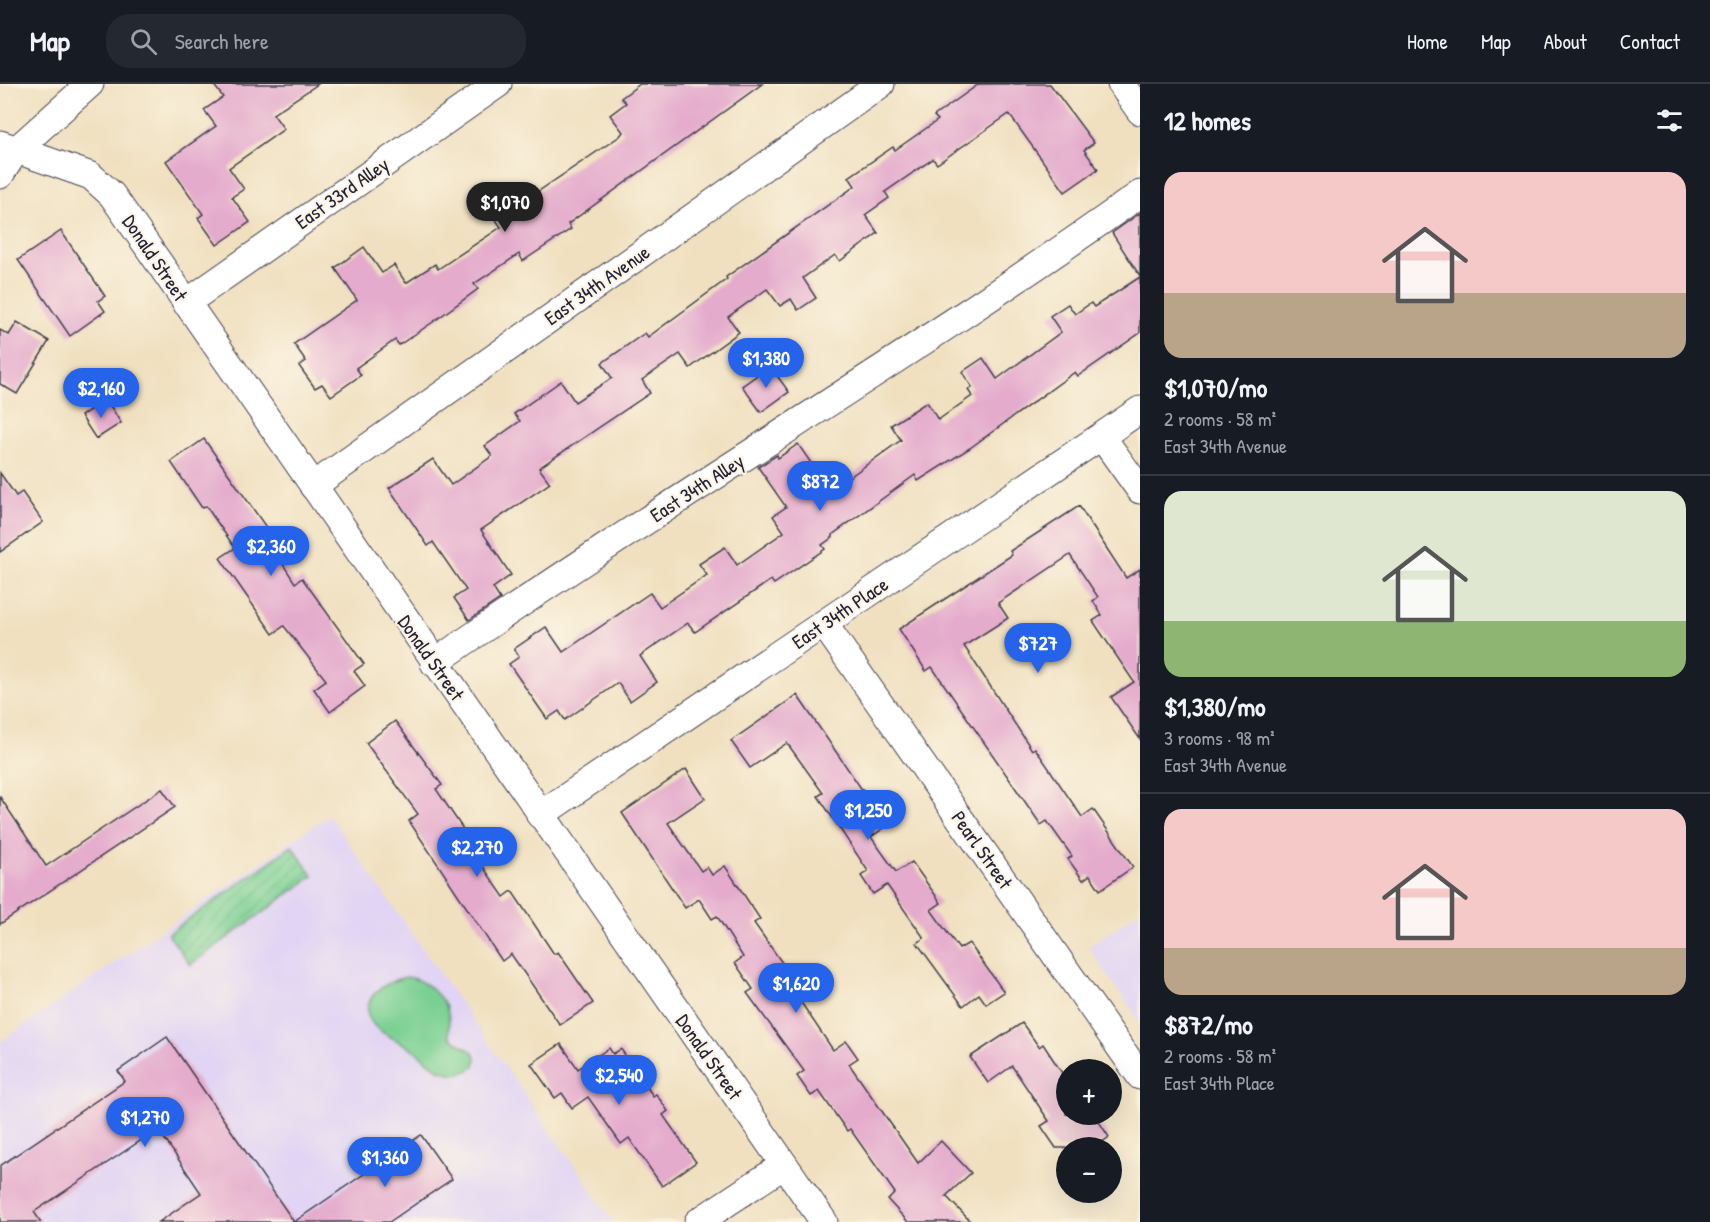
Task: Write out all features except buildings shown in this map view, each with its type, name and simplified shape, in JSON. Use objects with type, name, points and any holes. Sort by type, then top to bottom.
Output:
[{"type":"street","points":[[0,175],[8,147],[90,84]]},
{"type":"street","name":"East 33rd Alley","points":[[186,303],[498,84]]},
{"type":"street","name":"East 34th Avenue","points":[[313,486],[882,84]]},
{"type":"street","points":[[1121,84],[1140,111]]},
{"type":"street","name":"Donald Street","points":[[8,147],[91,176],[112,195],[824,1222]]},
{"type":"street","name":"East 34th Alley","points":[[435,663],[541,589],[1021,279],[1140,194]]},
{"type":"street","name":"East 34th Place","points":[[540,815],[1140,410]]},
{"type":"street","points":[[1102,437],[1140,490]]},
{"type":"street","name":"Pearl Street","points":[[824,624],[1140,1076]]},
{"type":"street","points":[[698,1222],[784,1165]]},
{"type":"shaded area","points":[[329,815],[614,1222],[0,1222],[0,1042]]},
{"type":"shaded area","points":[[1140,911],[1140,1022],[1088,947]]},
{"type":"green space","points":[[292,846],[313,876],[190,965],[168,934]]},
{"type":"green space","points":[[407,977],[420,981],[438,995],[448,1013],[450,1037],[474,1053],[475,1066],[459,1073],[452,1074],[444,1071],[382,1032],[372,1023],[368,1014],[368,1006],[372,998],[387,984]]}]
